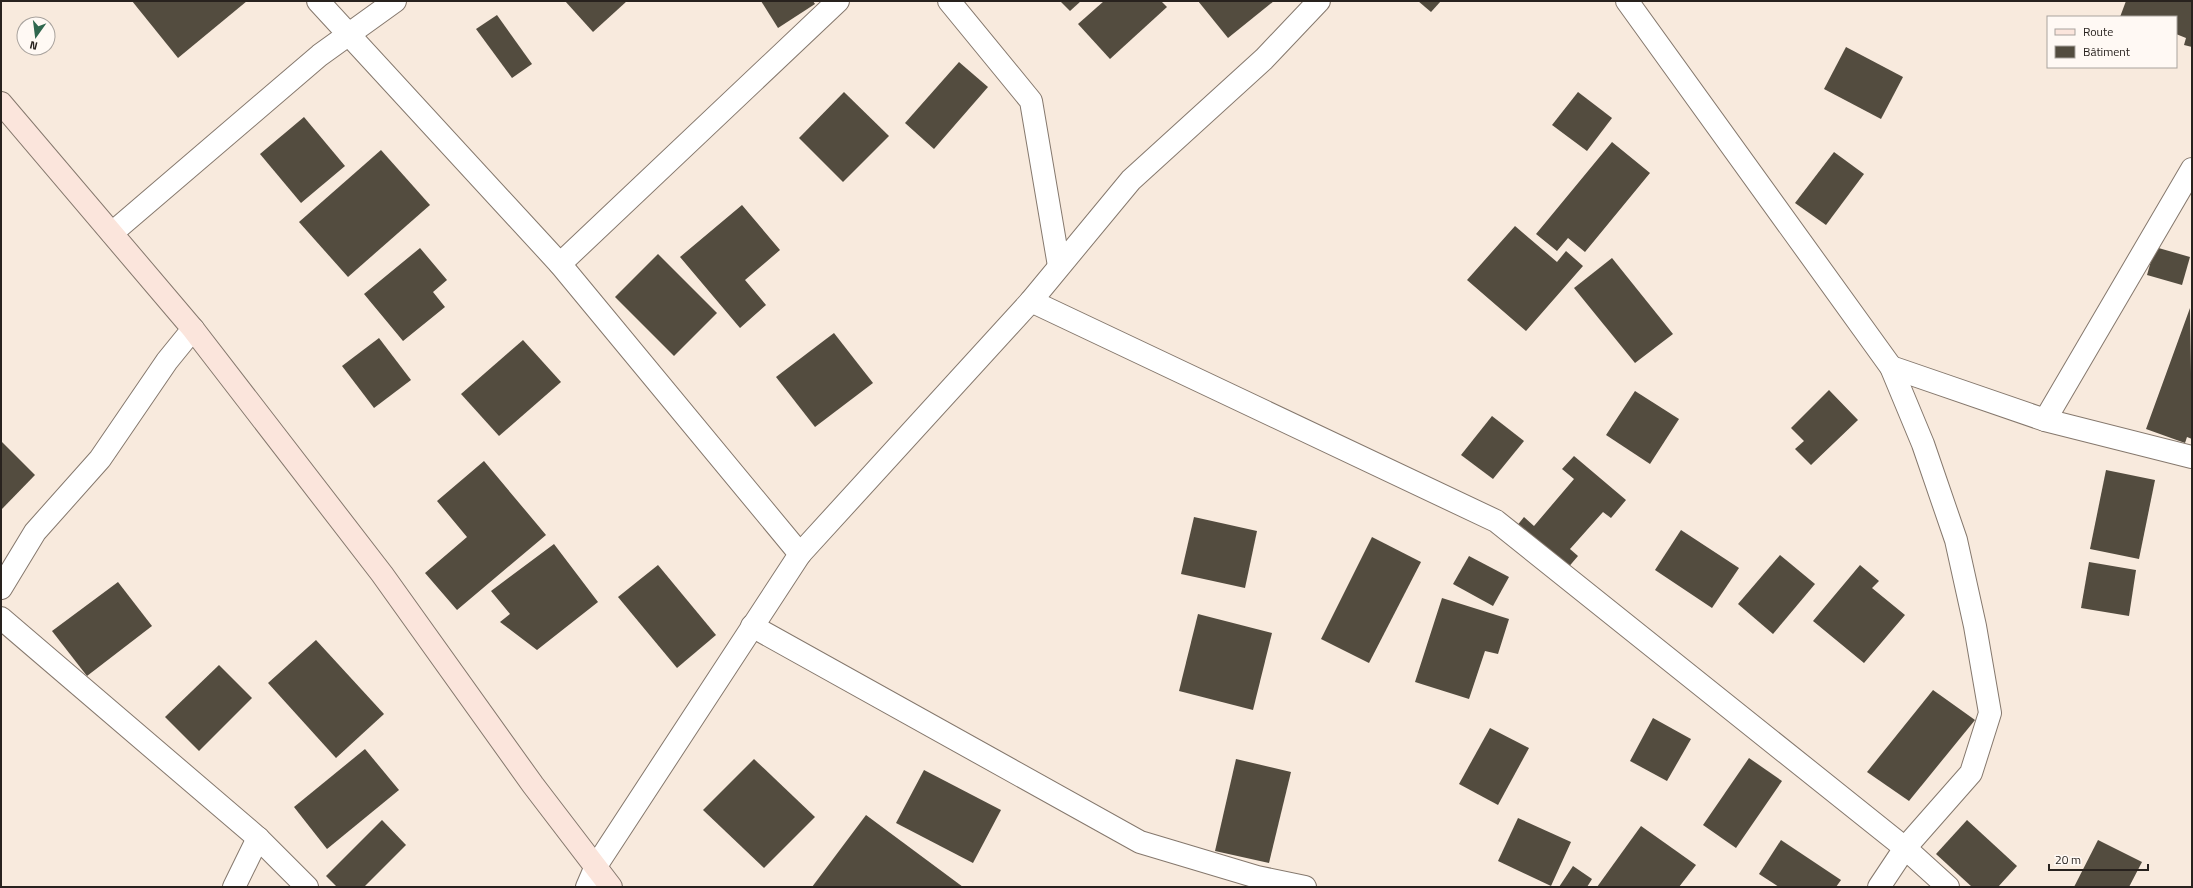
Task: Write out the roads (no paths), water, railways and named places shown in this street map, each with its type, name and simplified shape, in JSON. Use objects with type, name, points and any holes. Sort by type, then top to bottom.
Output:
[{"type":"street","points":[[318,1],[560,264],[800,554]]},
{"type":"street","points":[[112,233],[320,55],[395,1]]},
{"type":"street","points":[[560,264],[838,1]]},
{"type":"street","points":[[949,1],[1031,101],[1059,266]]},
{"type":"street","points":[[587,887],[596,866],[800,554],[1031,301],[1132,180],[1264,59],[1319,1]]},
{"type":"street","points":[[1627,1],[1891,367],[1923,444],[1956,540],[1975,626],[1990,713],[1971,773],[1905,848],[1879,887]]},
{"type":"street","points":[[1,103],[193,329],[382,574],[533,785],[611,887]]},
{"type":"street","points":[[2045,420],[2192,169]]},
{"type":"street","points":[[1031,301],[1496,521],[1905,848],[1948,887]]},
{"type":"street","points":[[1,588],[35,532],[100,459],[167,361],[193,329]]},
{"type":"street","points":[[1891,367],[2045,420],[2192,457]]},
{"type":"street","points":[[1,618],[258,838],[307,887]]},
{"type":"street","points":[[752,626],[1140,842],[1257,877],[1305,887]]},
{"type":"street","points":[[234,887],[258,838]]}]
